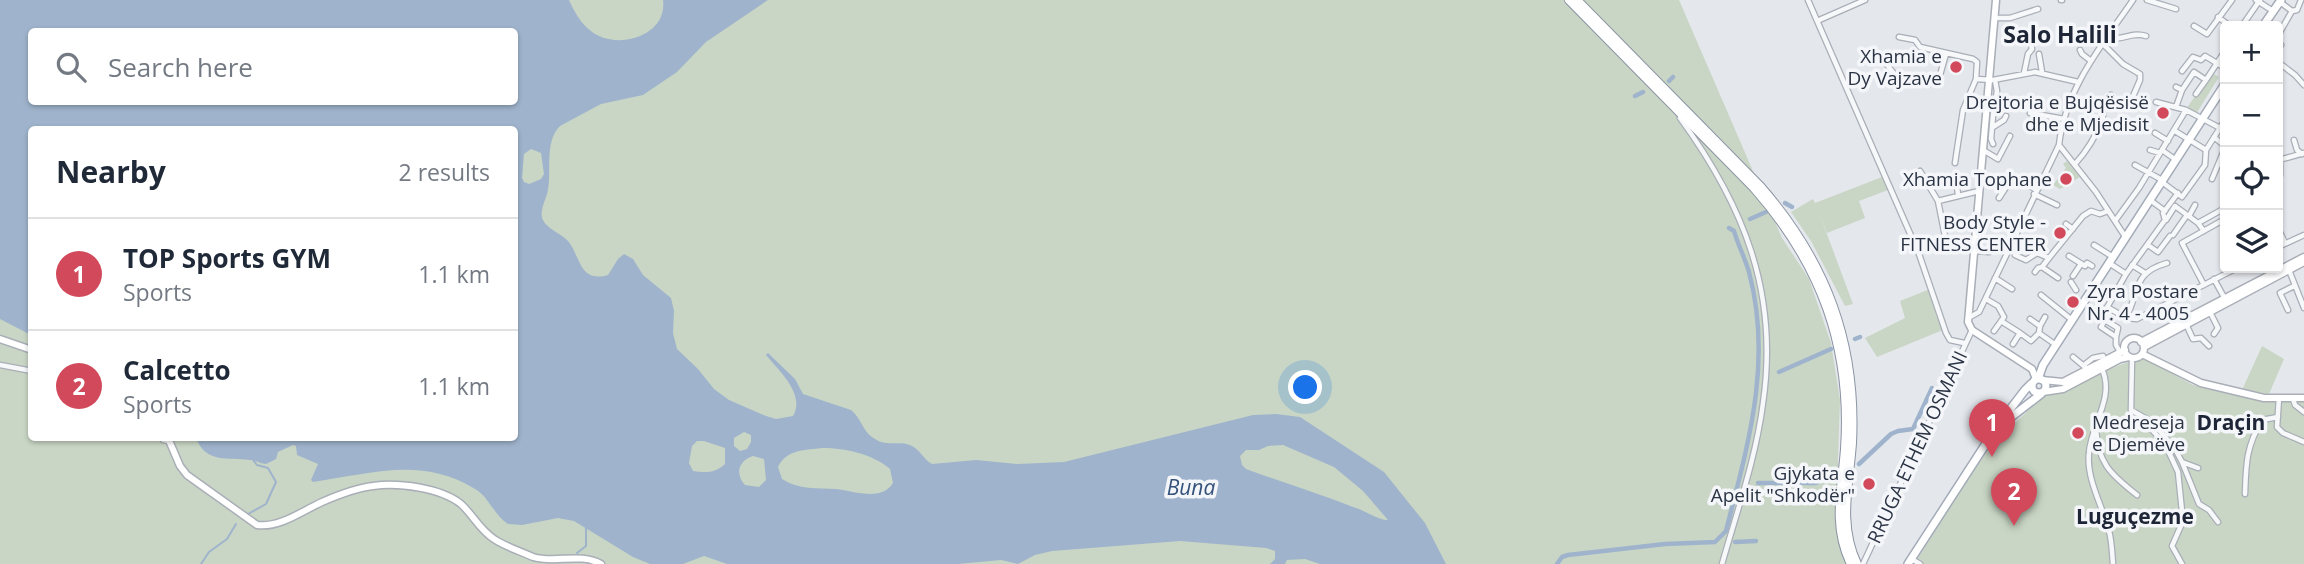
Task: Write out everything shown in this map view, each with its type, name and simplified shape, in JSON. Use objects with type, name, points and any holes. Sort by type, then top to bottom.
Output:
[{"type":"highway","points":[[1569,0],[1768,204],[1801,251],[1820,288],[1838,339],[1845,384],[1847,423],[1839,524],[1851,564]]},
{"type":"highway","points":[[1577,0],[1761,187],[1790,223],[1821,275],[1842,330],[1851,384],[1853,421],[1846,526],[1849,545],[1857,564]]},
{"type":"main road","points":[[1914,563],[2010,418],[2042,393],[2046,386],[2037,381],[2032,369],[2011,348],[1991,335],[1972,330],[1968,318],[1983,150],[1990,129],[1996,0]]},
{"type":"main road","points":[[2266,21],[2280,1]]},
{"type":"main road","points":[[2126,354],[2063,388],[2034,392],[2040,369],[2072,320],[2081,293],[2097,269],[2111,260],[2224,84]]},
{"type":"main road","points":[[2142,347],[2304,260]]},
{"type":"main road","points":[[1914,563],[1998,425],[2025,390],[2037,381],[2063,382],[2105,360],[2126,354],[2138,357],[2142,347],[2225,299],[2304,260]]},
{"type":"main road","points":[[0,339],[28,349]]},
{"type":"main road","points":[[2126,354],[2125,344],[2136,339],[2142,347],[2201,383],[2248,395],[2304,398]]},
{"type":"main road","points":[[168,441],[184,472],[259,526],[274,524],[343,494],[371,486],[399,485],[451,498],[493,538],[534,557],[548,560],[588,559],[601,564]]},
{"type":"street","points":[[1808,0],[1919,254],[1946,333],[1950,340],[1964,343]]},
{"type":"street","points":[[1817,21],[1865,0]]},
{"type":"street","points":[[1968,318],[1979,312],[1986,299],[2059,145],[2064,119],[2078,82],[2133,0]]},
{"type":"street","points":[[2147,0],[2176,9]]},
{"type":"street","points":[[2194,26],[2207,34],[2232,0]]},
{"type":"street","points":[[2283,27],[2292,11],[2297,10],[2301,0]]},
{"type":"street","points":[[2245,21],[2259,1],[2273,11]]},
{"type":"street","points":[[2280,1],[2292,11]]},
{"type":"street","points":[[1994,18],[2010,18],[2038,9]]},
{"type":"street","points":[[2218,18],[2222,21]]},
{"type":"street","points":[[2107,37],[2120,39],[2134,34],[2146,36]]},
{"type":"street","points":[[1899,37],[1915,40],[1920,47],[1977,62],[1976,79],[1963,110],[1955,163]]},
{"type":"street","points":[[2024,73],[2028,54],[2032,49],[2030,39]]},
{"type":"street","points":[[2102,43],[2123,64],[2140,74],[2131,101]]},
{"type":"street","points":[[2080,50],[2084,58],[2091,61]]},
{"type":"street","points":[[1888,66],[1904,83],[1935,82],[1946,54]]},
{"type":"street","points":[[2039,54],[2042,72]]},
{"type":"street","points":[[2182,71],[2193,57],[2201,60],[2204,56],[2220,65]]},
{"type":"street","points":[[2196,94],[2220,58]]},
{"type":"street","points":[[2283,66],[2303,82]]},
{"type":"street","points":[[1976,79],[1992,80],[2042,72],[2078,82]]},
{"type":"street","points":[[2176,107],[2182,90],[2194,72],[2206,80]]},
{"type":"street","points":[[2176,87],[2182,90]]},
{"type":"street","points":[[2074,164],[2090,144],[2101,122],[2103,105],[2111,95]]},
{"type":"street","points":[[2135,165],[2148,171],[2182,197],[2205,165],[2206,150],[2220,128],[2186,110],[2156,102]]},
{"type":"street","points":[[1669,103],[1715,168],[1738,212],[1755,263],[1765,316],[1766,383],[1759,427],[1722,564]]},
{"type":"street","points":[[2115,221],[2186,110]]},
{"type":"street","points":[[2030,113],[2064,119]]},
{"type":"street","points":[[1993,144],[1990,129],[2007,116]]},
{"type":"street","points":[[2175,131],[2206,150]]},
{"type":"street","points":[[2155,133],[2168,141]]},
{"type":"street","points":[[1983,150],[1998,159],[2010,136]]},
{"type":"street","points":[[2214,137],[2220,142]]},
{"type":"street","points":[[2294,140],[2297,150],[2303,153]]},
{"type":"street","points":[[2059,145],[2126,238]]},
{"type":"street","points":[[2150,150],[2176,160]]},
{"type":"street","points":[[2283,160],[2303,153]]},
{"type":"street","points":[[2220,160],[2214,176],[2220,178]]},
{"type":"street","points":[[1920,171],[1938,201],[1945,236]]},
{"type":"street","points":[[1956,178],[1958,195]]},
{"type":"street","points":[[1999,198],[2012,178],[2021,180],[2057,205]]},
{"type":"street","points":[[1938,201],[1979,191]]},
{"type":"street","points":[[2165,220],[2163,213],[2178,193]]},
{"type":"street","points":[[2150,200],[2165,211]]},
{"type":"street","points":[[2148,246],[2158,252],[2196,205]]},
{"type":"street","points":[[2182,564],[2172,546],[2183,517],[2178,472],[2166,446],[2132,410],[2126,354],[2116,345],[2118,328],[2101,317],[2126,274],[2175,206],[2198,223],[2204,231]]},
{"type":"street","points":[[2198,223],[2221,210]]},
{"type":"street","points":[[2035,272],[2080,219],[2091,211],[2100,215],[2108,211]]},
{"type":"street","points":[[2066,224],[2073,229]]},
{"type":"street","points":[[2204,285],[2182,243],[2220,224]]},
{"type":"street","points":[[2283,239],[2285,243],[2304,235]]},
{"type":"street","points":[[2094,245],[2126,274]]},
{"type":"street","points":[[1974,251],[1989,252]]},
{"type":"street","points":[[2015,255],[2026,260],[2038,253],[2049,258]]},
{"type":"street","points":[[2069,256],[2085,266],[2087,263],[2097,269]]},
{"type":"street","points":[[2126,318],[2136,299],[2137,287],[2145,274],[2149,269],[2167,263]]},
{"type":"street","points":[[2073,276],[2081,264]]},
{"type":"street","points":[[2133,265],[2145,274]]},
{"type":"street","points":[[2042,267],[2058,278]]},
{"type":"street","points":[[2289,270],[2304,308]]},
{"type":"street","points":[[2107,307],[2126,318],[2137,319],[2227,273]]},
{"type":"street","points":[[1995,278],[2012,289]]},
{"type":"street","points":[[2214,279],[2225,299]]},
{"type":"street","points":[[2071,282],[2081,293]]},
{"type":"street","points":[[2288,310],[2280,293],[2294,286]]},
{"type":"street","points":[[2041,295],[2072,320]]},
{"type":"street","points":[[1986,299],[1998,306],[2004,317],[1991,335]]},
{"type":"street","points":[[2210,312],[2218,328],[2214,334]]},
{"type":"street","points":[[2001,321],[2031,341],[2045,317]]},
{"type":"street","points":[[2030,319],[2040,326]]},
{"type":"street","points":[[2186,324],[2193,339],[2201,338],[2209,346]]},
{"type":"street","name":"RRUGA ETHEM OSMANI","points":[[1863,564],[1972,330]]},
{"type":"street","points":[[2011,348],[2020,333]]},
{"type":"street","points":[[2037,334],[2056,345]]},
{"type":"street","points":[[2073,357],[2086,368]]},
{"type":"street","points":[[0,365],[28,370]]},
{"type":"street","points":[[2102,368],[2106,379],[2105,399],[2089,451],[2089,467],[2110,533],[2113,564]]},
{"type":"street","points":[[2279,398],[2277,427],[2304,442]]},
{"type":"street","points":[[2293,399],[2295,405],[2304,412]]},
{"type":"street","points":[[2141,417],[2151,421],[2161,431],[2182,462],[2199,504],[2209,510],[2218,522]]},
{"type":"street","points":[[2245,494],[2246,455],[2258,427],[2266,419],[2278,417]]},
{"type":"street","points":[[2096,426],[2096,445],[2104,462],[2118,479],[2137,495]]},
{"type":"street","points":[[2182,462],[2198,468]]},
{"type":"green space","points":[[0,0],[1679,0],[1782,238],[1809,279],[1831,343],[1840,400],[1838,460],[1846,564],[0,564]]},
{"type":"green space","points":[[2211,72],[2219,77],[2196,114],[2187,108]]},
{"type":"green space","points":[[2067,161],[2080,177],[2060,189],[2053,185],[2066,168],[2063,164]]},
{"type":"green space","points":[[1882,177],[1888,190],[1859,201],[1865,218],[1827,233],[1818,210],[1853,304],[1845,306],[1811,241],[1791,212],[1813,199],[1815,203]]},
{"type":"green space","points":[[1930,289],[1936,315],[1943,330],[1877,357],[1865,338],[1905,318],[1900,301]]},
{"type":"green space","points":[[2262,346],[2284,359],[2269,394],[2242,390]]},
{"type":"green space","points":[[2142,357],[2193,385],[2267,401],[2304,402],[2304,564],[1914,564],[1987,449],[2049,391]]},
{"type":"water","name":"Buna","points":[[0,0],[569,0],[587,28],[601,37],[626,40],[649,31],[657,23],[662,13],[663,0],[768,0],[706,42],[677,72],[643,95],[601,104],[560,126],[550,150],[549,186],[542,214],[545,223],[568,241],[582,267],[591,275],[608,275],[624,254],[633,259],[643,275],[671,298],[674,311],[673,333],[677,349],[714,389],[729,400],[766,416],[776,419],[793,416],[796,399],[793,391],[766,355],[768,353],[795,379],[803,394],[851,410],[872,437],[882,442],[910,445],[932,464],[976,460],[1017,464],[1064,462],[1253,415],[1300,417],[1384,472],[1425,523],[1446,564],[1320,564],[1305,559],[1287,560],[1285,564],[1270,564],[1275,559],[1275,551],[1266,548],[1180,541],[1052,551],[1035,555],[1018,564],[1001,560],[958,564],[727,564],[704,556],[683,564],[650,564],[633,557],[574,521],[558,518],[522,525],[508,524],[480,492],[455,479],[435,473],[396,470],[313,482],[311,480],[318,464],[297,455],[296,446],[293,445],[278,452],[276,459],[266,464],[252,460],[218,458],[206,452],[198,441],[518,441],[518,126],[28,126],[28,333],[0,319]],"holes":[[[531,149],[541,153],[544,174],[541,179],[529,184],[522,178],[524,154]],[[744,432],[751,435],[751,442],[747,449],[740,451],[734,446],[734,438]],[[697,441],[704,441],[725,448],[725,464],[714,471],[693,471],[689,463],[692,446]],[[1283,445],[1334,467],[1363,491],[1388,520],[1246,469],[1242,465],[1240,456],[1246,450],[1259,450]],[[823,448],[867,456],[890,469],[893,483],[882,492],[867,494],[802,487],[782,479],[778,467],[786,457],[797,452]],[[753,456],[764,459],[766,480],[759,487],[745,485],[740,477],[741,464]]]},
{"type":"waterway","points":[[1669,81],[1673,77]]},
{"type":"waterway","points":[[1635,96],[1643,92]]},
{"type":"waterway","points":[[1785,203],[1792,207]]},
{"type":"waterway","points":[[1750,219],[1766,212]]},
{"type":"waterway","points":[[1557,564],[1562,557],[1568,555],[1665,544],[1715,542],[1726,531],[1755,403],[1759,338],[1749,272],[1734,231],[1729,228]]},
{"type":"waterway","points":[[1855,339],[1860,337]]},
{"type":"waterway","points":[[1779,372],[1831,349]]},
{"type":"waterway","points":[[1859,464],[1891,434],[1913,429],[1932,388]]},
{"type":"waterway","points":[[248,514],[266,504],[276,482],[268,468],[257,465],[253,460]]},
{"type":"waterway","points":[[1758,483],[1815,483],[1838,475]]},
{"type":"waterway","points":[[201,564],[209,552],[227,539],[236,524]]},
{"type":"waterway","points":[[577,553],[586,546],[586,524]]},
{"type":"waterway","points":[[1735,542],[1756,541]]},
{"type":"place","name":"Xhamia e Dy Vajzave","points":[[1956,67]]},
{"type":"place","name":"Drejtoria e Bujqësisë dhe e Mjedisit","points":[[2163,113]]},
{"type":"place","name":"Xhamia Tophane","points":[[2066,179]]},
{"type":"place","name":"Body Style - FITNESS CENTER","points":[[2060,233]]},
{"type":"place","name":"Zyra Postare Nr. 4 - 4005","points":[[2073,302]]},
{"type":"place","name":"Medreseja e Djemëve","points":[[2078,433]]},
{"type":"place","name":"TOP Sports GYM","points":[[1992,457]]},
{"type":"place","name":"Gjykata e Apelit \"Shkodër\"","points":[[1869,484]]},
{"type":"place","name":"Calcetto","points":[[2014,526]]},
{"type":"district","name":"Salo Halili","points":[[2060,34]]},
{"type":"district","name":"Draçin","points":[[2231,422]]},
{"type":"district","name":"Luguçezme","points":[[2135,516]]}]
